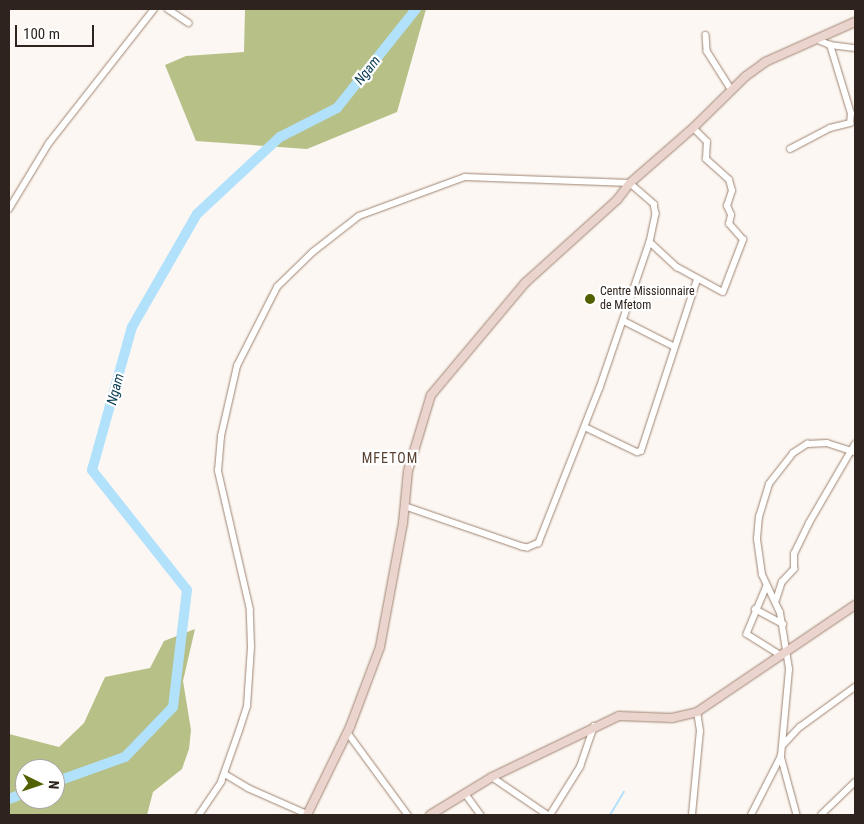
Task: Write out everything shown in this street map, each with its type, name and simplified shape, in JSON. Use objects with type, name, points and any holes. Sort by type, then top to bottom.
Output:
[{"type":"street","points":[[9,209],[49,143],[154,9]]},
{"type":"street","points":[[168,9],[189,23]]},
{"type":"street","points":[[225,774],[248,788],[307,815],[348,733],[373,672],[387,624],[406,507],[408,471],[431,395],[525,283],[617,200],[630,183],[693,128],[731,89],[765,62],[855,22]]},
{"type":"street","points":[[706,36],[707,51],[731,89]]},
{"type":"street","points":[[816,38],[830,44],[855,48]]},
{"type":"street","points":[[790,149],[830,128],[850,123],[852,114],[830,44]]},
{"type":"street","points":[[650,242],[660,255],[697,280],[722,293],[743,243],[740,234],[729,224],[731,215],[727,206],[732,191],[729,180],[706,159],[707,142],[693,128]]},
{"type":"street","points":[[199,815],[213,799],[225,774],[246,706],[251,647],[250,610],[218,472],[220,436],[237,366],[277,287],[312,252],[359,216],[418,192],[465,177],[630,183],[654,204],[656,214],[650,242],[624,321],[542,537],[533,547],[522,547],[406,507]]},
{"type":"street","points":[[585,427],[637,452],[641,451],[673,346],[697,280]]},
{"type":"street","points":[[624,321],[673,346]]},
{"type":"street","points":[[797,815],[781,756],[785,654],[783,624],[776,600],[762,575],[757,539],[759,517],[769,484],[793,453],[807,444],[827,443],[853,451]]},
{"type":"street","points":[[776,600],[779,590],[794,569],[794,554],[810,523],[853,451],[855,444]]},
{"type":"street","points":[[769,589],[779,590]]},
{"type":"street","points":[[769,589],[755,609],[747,634],[785,654]]},
{"type":"street","points":[[433,814],[492,776],[594,726],[625,714],[672,718],[697,712],[855,605]]},
{"type":"street","points":[[755,609],[783,624]]},
{"type":"street","points":[[782,746],[800,727],[855,687]]},
{"type":"street","points":[[692,815],[700,730],[697,712]]},
{"type":"street","points":[[492,776],[549,815],[572,782],[594,726]]},
{"type":"street","points":[[348,733],[408,815]]},
{"type":"street","points":[[751,815],[781,756]]},
{"type":"street","points":[[821,815],[855,782]]},
{"type":"street","points":[[465,793],[480,815]]},
{"type":"green space","points":[[245,9],[426,9],[397,112],[307,149],[196,141],[165,65],[186,56],[244,52]]},
{"type":"green space","points":[[195,629],[183,681],[191,730],[189,749],[182,769],[153,792],[147,815],[9,815],[9,734],[59,747],[84,723],[105,677],[150,668],[164,641]]},
{"type":"waterway","name":"Ngam","points":[[65,778],[125,757],[173,707],[187,590],[92,470],[132,327],[197,214],[280,137],[337,108],[416,9]]},
{"type":"waterway","points":[[610,815],[624,792]]},
{"type":"waterway","name":"Ngam","points":[[9,799],[15,797]]},
{"type":"place","name":"Centre Missionnaire de Mfetom","points":[[590,299]]},
{"type":"district","name":"MFETOM","points":[[390,458]]}]
